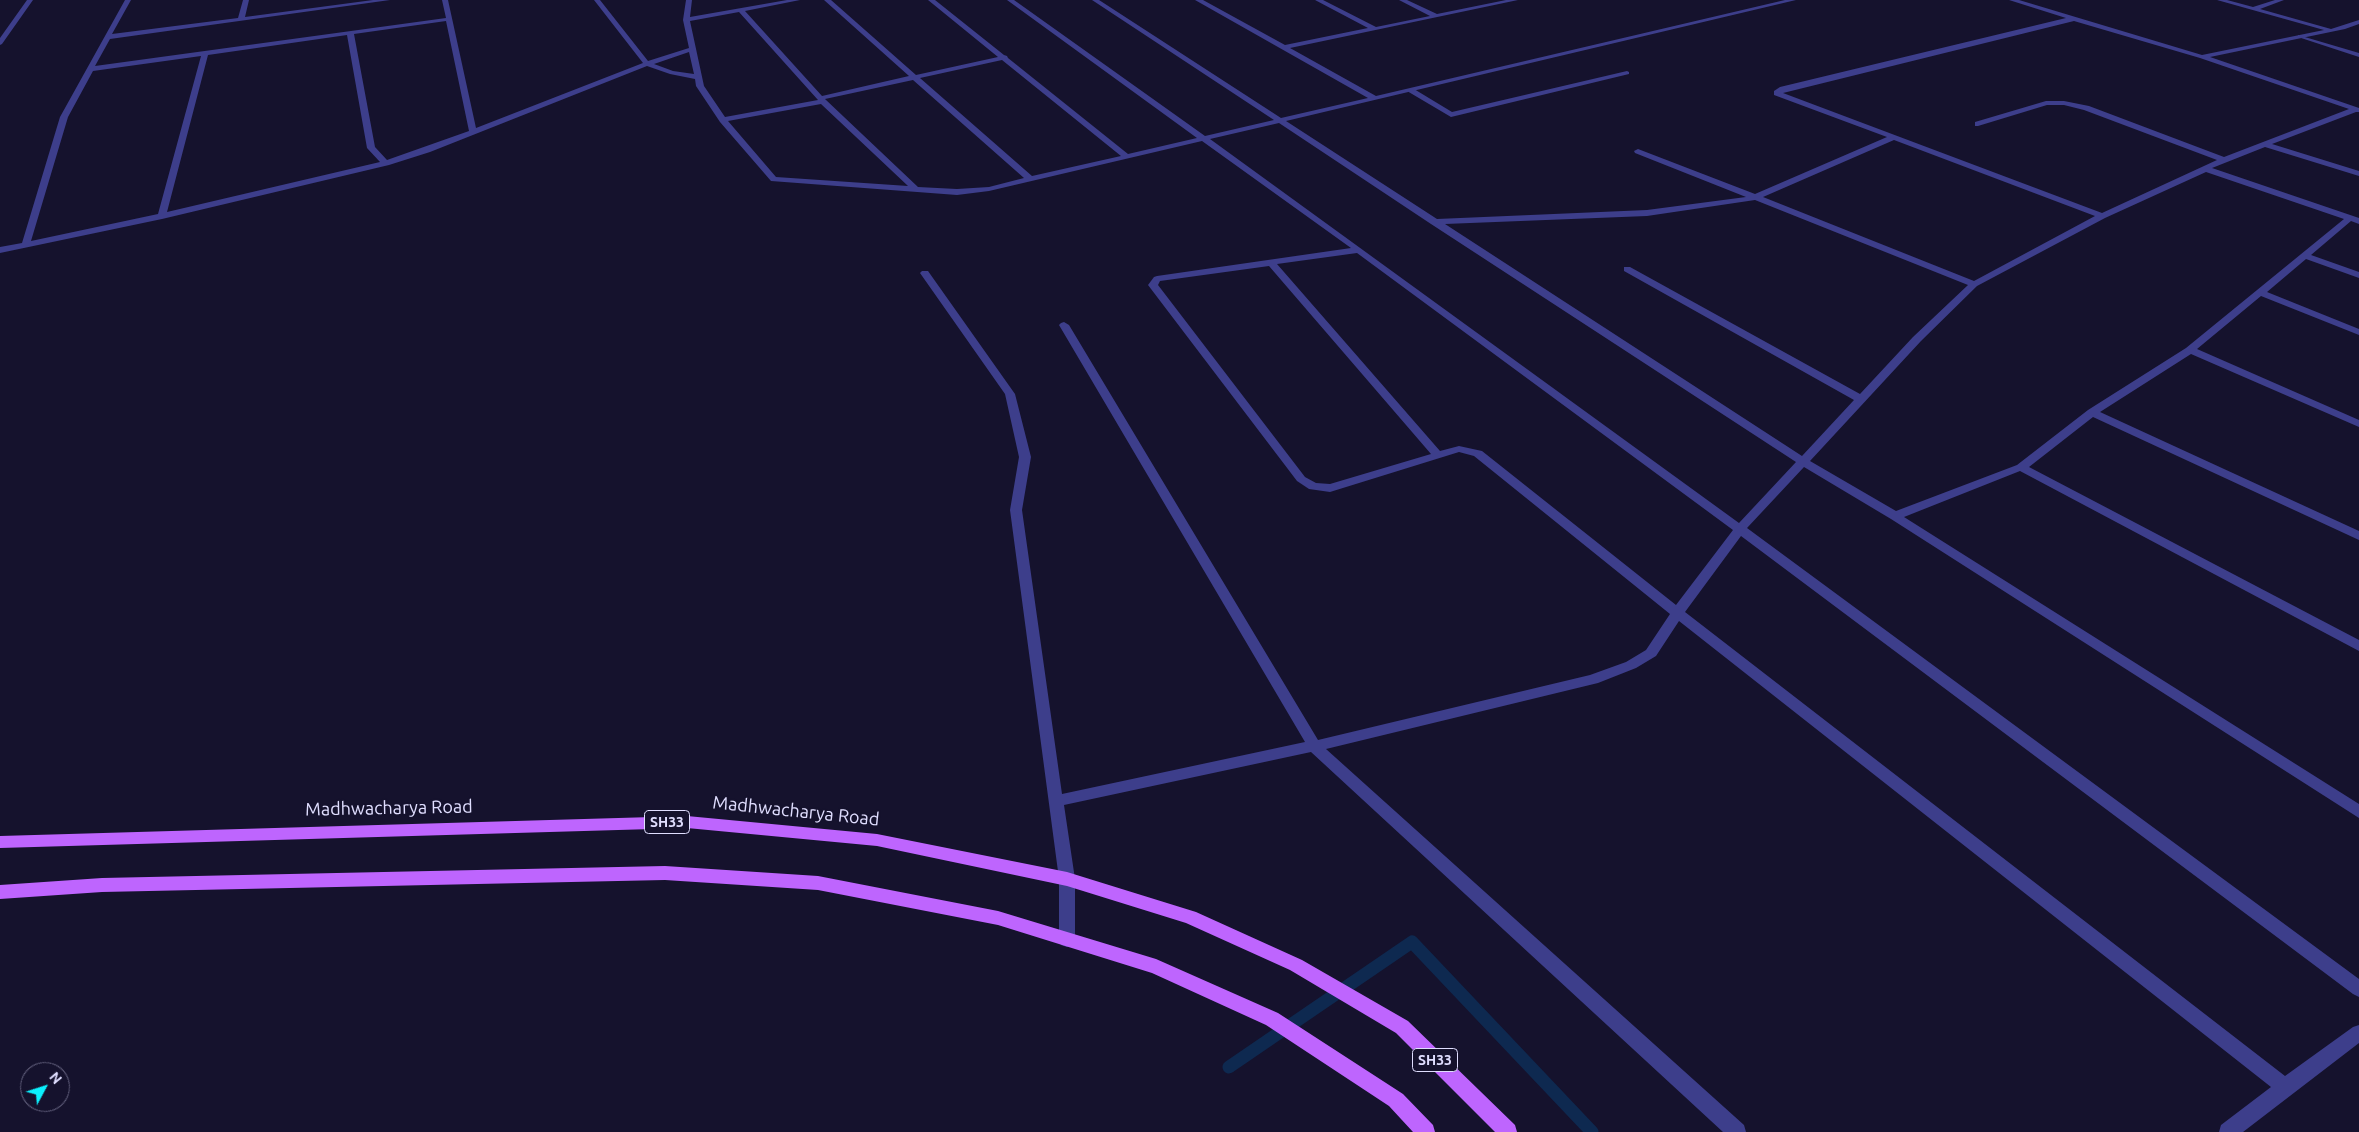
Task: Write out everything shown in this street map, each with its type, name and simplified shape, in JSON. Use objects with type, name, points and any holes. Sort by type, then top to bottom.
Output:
[{"type":"main road","name":"Madhwacharya Road","points":[[0,842],[687,822],[877,840],[1067,879],[1190,917],[1296,964],[1402,1028],[1508,1132]]},
{"type":"main road","points":[[0,892],[102,885],[665,873],[818,882],[998,918],[1156,967],[1272,1019],[1396,1100],[1426,1132]]},
{"type":"street","points":[[0,43],[30,0]]},
{"type":"street","points":[[26,244],[64,117],[128,0]]},
{"type":"street","points":[[242,19],[246,0]]},
{"type":"street","points":[[108,37],[347,3],[387,0]]},
{"type":"street","points":[[446,0],[473,131]]},
{"type":"street","points":[[597,0],[647,64],[672,73],[698,77]]},
{"type":"street","points":[[689,0],[686,20],[700,86],[723,120],[774,179],[956,192],[990,188],[1030,179],[1793,0]]},
{"type":"street","points":[[686,20],[797,0]]},
{"type":"street","points":[[826,0],[1030,179]]},
{"type":"street","points":[[931,0],[1126,156]]},
{"type":"street","points":[[1010,0],[1359,250],[1740,529],[2359,989]]},
{"type":"street","points":[[1095,0],[1804,462],[1894,516],[2359,812]]},
{"type":"street","points":[[1198,0],[1376,99]]},
{"type":"street","points":[[1318,0],[1375,29]]},
{"type":"street","points":[[1402,0],[1436,16]]},
{"type":"street","points":[[1488,0],[1496,4]]},
{"type":"street","points":[[1282,48],[1514,0]]},
{"type":"street","points":[[2012,0],[2202,57],[2358,109]]},
{"type":"street","points":[[2220,0],[2330,30]]},
{"type":"street","points":[[2252,9],[2281,0]]},
{"type":"street","points":[[741,11],[822,99],[917,190]]},
{"type":"street","points":[[90,69],[450,19]]},
{"type":"street","points":[[2072,19],[1783,89],[1778,93],[1892,138],[2102,216]]},
{"type":"street","points":[[2343,28],[2349,24],[2359,22]]},
{"type":"street","points":[[2202,57],[2330,30],[2343,28],[2351,30]]},
{"type":"street","points":[[350,33],[371,148],[386,164]]},
{"type":"street","points":[[2300,36],[2359,55]]},
{"type":"street","points":[[0,250],[162,216],[386,164],[427,150],[647,64],[692,49]]},
{"type":"street","points":[[162,216],[205,53]]},
{"type":"street","points":[[723,120],[1004,57]]},
{"type":"street","points":[[1411,91],[1451,115],[1627,72]]},
{"type":"street","points":[[1978,124],[2046,103],[2064,103],[2086,108],[2224,160]]},
{"type":"street","points":[[1056,801],[1314,746],[1583,682],[1631,665],[1651,652],[1677,613],[1740,529],[1917,339],[1974,284],[2102,216],[2224,160],[2358,109]]},
{"type":"street","points":[[1434,222],[1647,213],[1754,198],[1892,138]]},
{"type":"street","points":[[2263,144],[2359,174]]},
{"type":"street","points":[[1638,151],[1974,284]]},
{"type":"street","points":[[2206,169],[2355,220]]},
{"type":"street","points":[[1894,516],[2021,467],[2092,412],[2190,350],[2260,292],[2355,220]]},
{"type":"street","points":[[1359,250],[1157,279],[1153,285],[1301,478],[1313,486],[1330,488],[1437,454],[1459,449],[1478,452],[1677,613],[2285,1087]]},
{"type":"street","points":[[2306,256],[2359,275]]},
{"type":"street","points":[[1272,264],[1437,454]]},
{"type":"street","points":[[1627,269],[1861,399]]},
{"type":"street","points":[[925,273],[1010,394],[1025,457],[1016,510],[1067,879],[1067,940]]},
{"type":"street","points":[[2260,292],[2359,332]]},
{"type":"street","points":[[1064,324],[1314,746],[1737,1132]]},
{"type":"street","points":[[2190,350],[2359,424]]},
{"type":"street","points":[[2092,412],[2359,536]]},
{"type":"street","points":[[2021,467],[2359,646]]},
{"type":"street","points":[[2228,1132],[2285,1087],[2359,1033]]},
{"type":"waterway","points":[[1229,1067],[1412,942],[1592,1132]]}]
